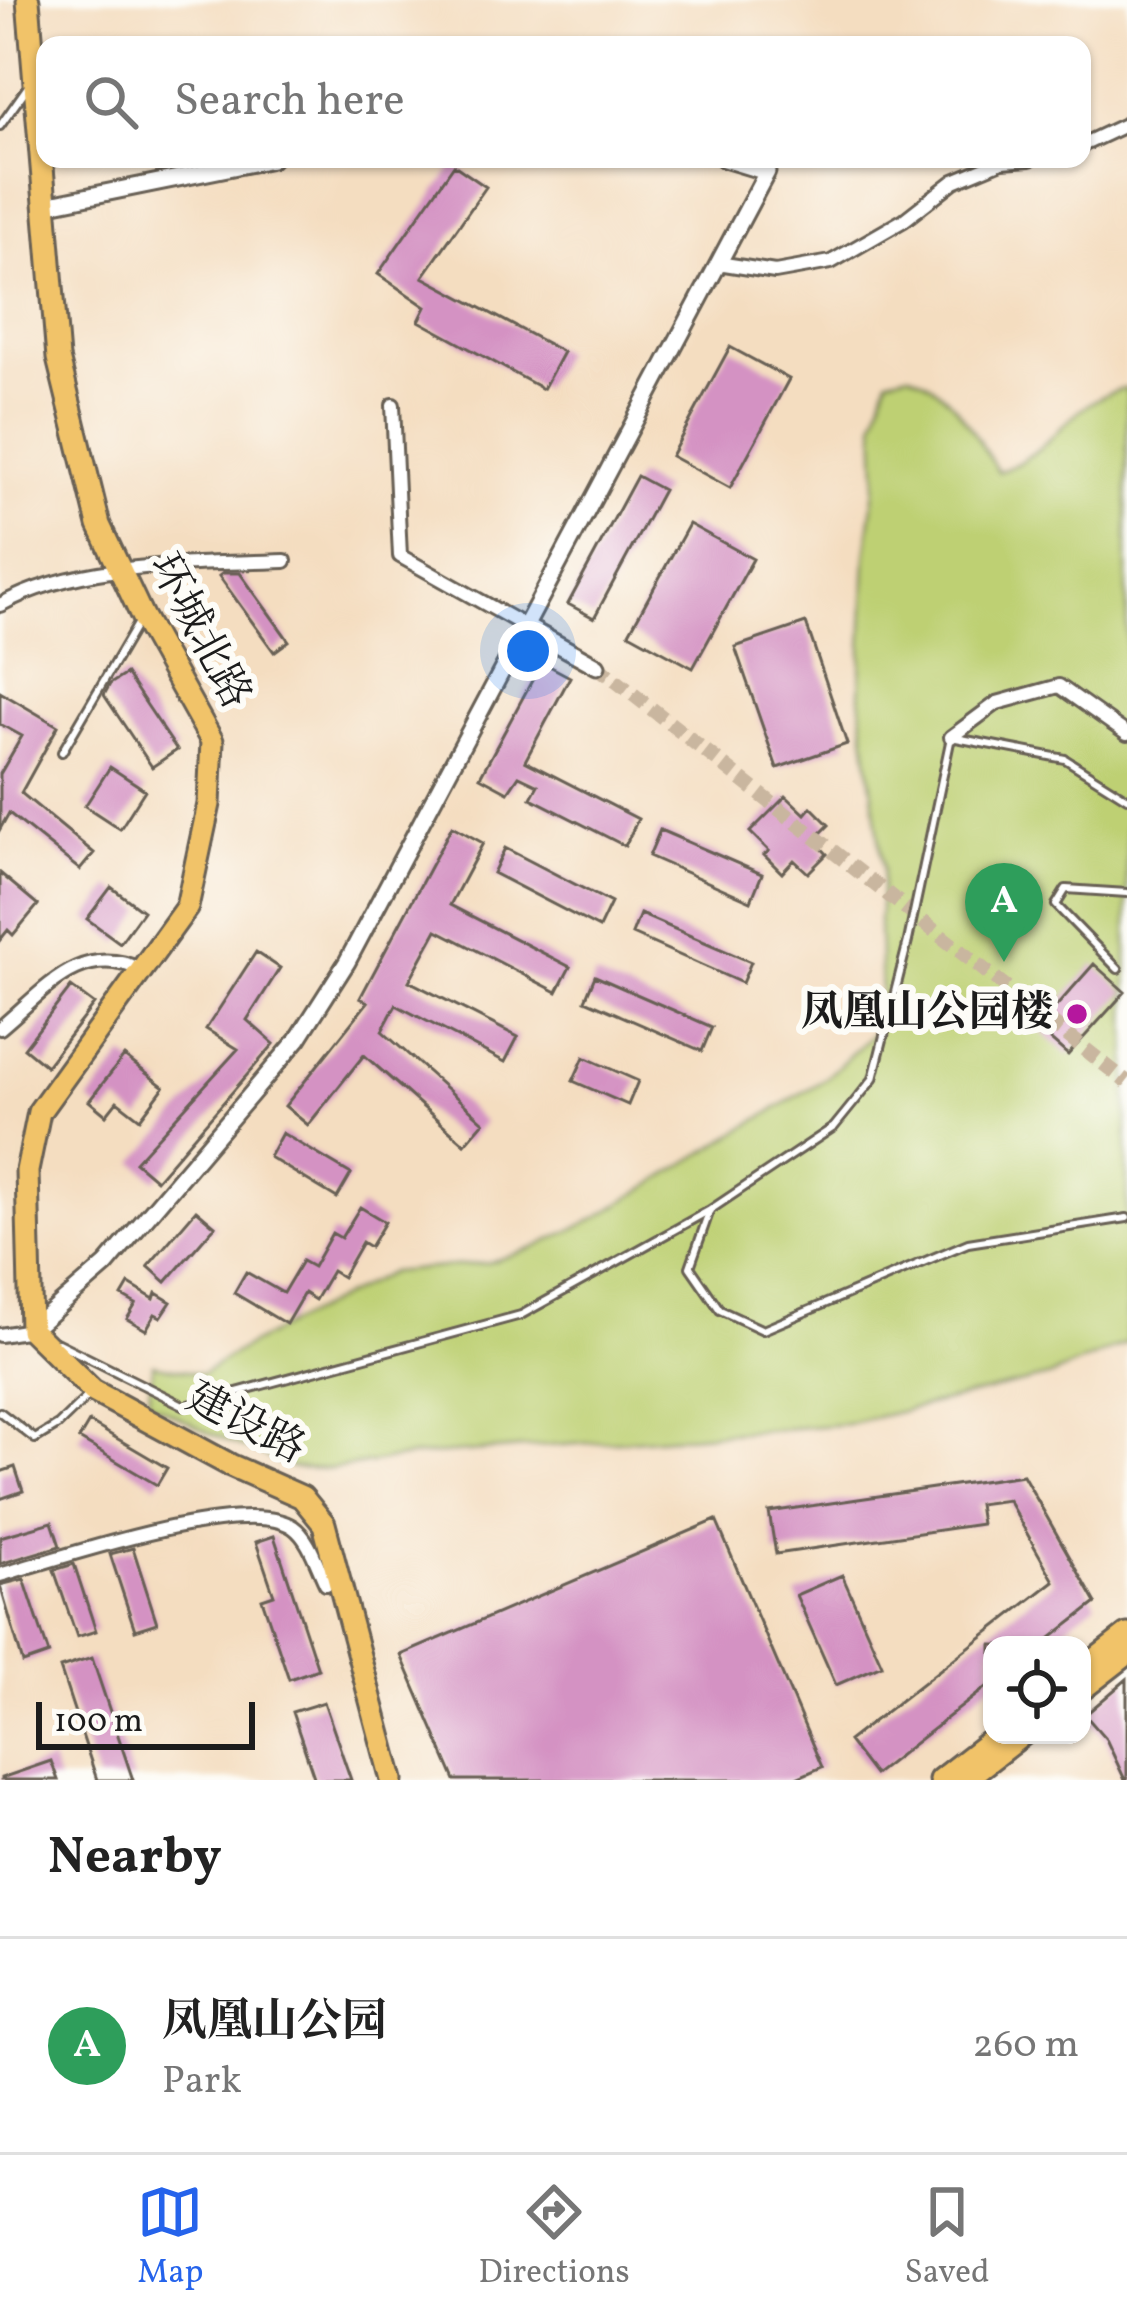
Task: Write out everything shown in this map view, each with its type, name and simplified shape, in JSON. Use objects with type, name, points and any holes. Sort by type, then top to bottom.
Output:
[{"type":"main road","name":"环城北路","points":[[28,0],[36,101]]},
{"type":"main road","name":"环城北路","points":[[31,1330],[26,1171],[39,1112],[187,907],[209,804],[212,741],[142,616],[99,525],[58,358],[42,168]]},
{"type":"main road","name":"建设路","points":[[31,1330],[94,1391],[230,1465],[302,1496],[324,1524],[392,1780]]},
{"type":"main road","points":[[1091,1663],[1127,1635]]},
{"type":"main road","points":[[1091,1682],[1127,1654]]},
{"type":"main road","points":[[940,1780],[986,1744]]},
{"type":"main road","points":[[964,1780],[1010,1744]]},
{"type":"street","points":[[1091,141],[1127,124]]},
{"type":"street","points":[[45,206],[229,168]]},
{"type":"street","points":[[0,1335],[31,1330],[106,1265],[298,1039],[347,962],[768,168]]},
{"type":"street","points":[[718,263],[775,272],[831,262],[904,220],[954,181],[985,168]]},
{"type":"street","points":[[393,405],[400,556],[597,666]]},
{"type":"street","points":[[0,605],[20,594],[119,569],[285,561]]},
{"type":"street","points":[[951,737],[997,703],[1059,686],[1127,734]]},
{"type":"street","points":[[0,1028],[74,968],[96,959],[119,959],[142,970]]},
{"type":"street","points":[[0,1575],[209,1520],[277,1520],[304,1540],[326,1584],[339,1578]]},
{"type":"lane","points":[[0,127],[34,78]]},
{"type":"lane","points":[[62,752],[142,616]]},
{"type":"lane","points":[[31,1330],[185,1406],[521,1315],[710,1210],[834,1127],[873,1079],[951,737],[1065,759],[1127,798]]},
{"type":"lane","points":[[1118,969],[1056,905],[1066,889],[1127,893]]},
{"type":"lane","points":[[710,1210],[690,1268],[720,1310],[763,1330],[968,1243],[1127,1218]]},
{"type":"lane","points":[[0,1412],[35,1439],[58,1425],[94,1391]]},
{"type":"green space","points":[[909,373],[951,402],[998,472],[1034,452],[1090,403],[1127,388],[1127,1343],[1048,1377],[847,1424],[414,1456],[333,1469],[292,1468],[148,1401],[153,1364],[202,1374],[391,1272],[487,1263],[534,1248],[598,1217],[825,1079],[877,1029],[883,869],[860,697],[866,557],[877,473],[875,422],[888,378]]},
{"type":"building","points":[[452,168],[486,187],[423,277],[563,352],[543,389],[419,321],[426,307],[378,274]]},
{"type":"building","points":[[730,347],[789,379],[730,488],[671,456]]},
{"type":"building","points":[[637,476],[663,490],[594,618],[568,604]]},
{"type":"building","points":[[689,524],[753,559],[693,668],[629,633]]},
{"type":"building","points":[[240,573],[289,641],[274,652],[219,576]]},
{"type":"building","points":[[806,623],[847,744],[777,768],[735,647]]},
{"type":"building","points":[[542,662],[570,677],[525,761],[638,819],[625,846],[531,798],[538,785],[519,776],[508,792],[480,777]]},
{"type":"building","points":[[126,674],[177,750],[152,767],[104,695],[110,684]]},
{"type":"building","points":[[0,692],[58,726],[21,793],[94,853],[80,870],[9,813],[0,829],[0,774],[22,736],[0,724]]},
{"type":"building","points":[[110,767],[145,790],[120,829],[85,806]]},
{"type":"building","points":[[786,796],[805,814],[811,807],[829,825],[814,840],[827,854],[808,873],[794,860],[782,873],[750,832]]},
{"type":"building","points":[[452,826],[483,843],[450,905],[570,967],[557,992],[437,930],[409,981],[518,1037],[505,1062],[396,1005],[382,1031],[484,1122],[465,1144],[364,1055],[308,1125],[285,1106],[368,1002],[360,998]]},
{"type":"building","points":[[660,830],[762,874],[751,901],[649,856]]},
{"type":"building","points":[[505,848],[611,903],[599,928],[493,873]]},
{"type":"building","points":[[0,873],[38,905],[13,935],[8,930],[0,940]]},
{"type":"building","points":[[111,887],[143,911],[120,943],[87,919]]},
{"type":"building","points":[[640,914],[751,962],[742,983],[632,934]]},
{"type":"building","points":[[256,952],[280,968],[247,1020],[274,1044],[156,1180],[135,1162],[238,1049],[206,1029]]},
{"type":"building","name":"凤凰山公园楼","points":[[1094,964],[1125,992],[1068,1055],[1037,1028]]},
{"type":"building","points":[[595,976],[712,1027],[702,1051],[585,1000]]},
{"type":"building","points":[[71,987],[94,1004],[46,1066],[24,1048]]},
{"type":"building","points":[[124,1056],[164,1087],[140,1119],[117,1101],[106,1115],[89,1101]]},
{"type":"building","points":[[584,1057],[638,1081],[628,1105],[573,1081]]},
{"type":"building","points":[[282,1133],[351,1174],[337,1198],[269,1157]]},
{"type":"building","points":[[360,1207],[385,1222],[370,1247],[362,1242],[342,1277],[332,1271],[315,1300],[304,1293],[286,1324],[234,1293],[246,1272],[283,1293],[302,1261],[313,1267],[332,1233],[341,1238]]},
{"type":"building","points":[[196,1210],[215,1226],[166,1282],[148,1266]]},
{"type":"building","points":[[129,1284],[154,1299],[156,1293],[171,1302],[161,1317],[155,1314],[146,1330],[127,1319],[136,1304],[122,1296]]},
{"type":"building","points":[[89,1422],[167,1468],[157,1485],[79,1439]]},
{"type":"building","points":[[15,1467],[23,1491],[0,1499],[0,1472]]},
{"type":"building","points":[[1023,1475],[1096,1603],[1054,1636],[983,1636],[1054,1581],[1008,1500],[978,1504],[981,1524],[776,1554],[769,1512]]},
{"type":"building","points":[[716,1520],[822,1767],[792,1780],[455,1780],[401,1655]]},
{"type":"building","points":[[52,1522],[60,1546],[0,1564],[0,1537]]},
{"type":"building","points":[[274,1536],[318,1669],[289,1679],[262,1599],[274,1595],[256,1542]]},
{"type":"building","points":[[133,1548],[157,1623],[135,1630],[110,1554]]},
{"type":"building","points":[[74,1564],[96,1631],[77,1637],[54,1570]]},
{"type":"building","points":[[842,1575],[882,1665],[836,1685],[796,1595]]},
{"type":"building","points":[[24,1579],[49,1654],[23,1663],[0,1585]]},
{"type":"building","points":[[983,1636],[983,1690],[874,1775],[848,1741]]},
{"type":"building","points":[[92,1658],[133,1780],[97,1780],[60,1668]]},
{"type":"building","points":[[1127,1679],[1127,1780],[1106,1739],[1091,1722],[1091,1710]]},
{"type":"building","points":[[324,1702],[351,1780],[315,1780],[292,1712]]},
{"type":"building","points":[[51,1761],[58,1780],[1,1780],[1,1778]]},
{"type":"tunnel","points":[[597,666],[1127,1082]]},
{"type":"place","name":"凤凰山公园","points":[[1004,962]]},
{"type":"place","name":"凤凰山公园楼","points":[[1077,1014]]}]
